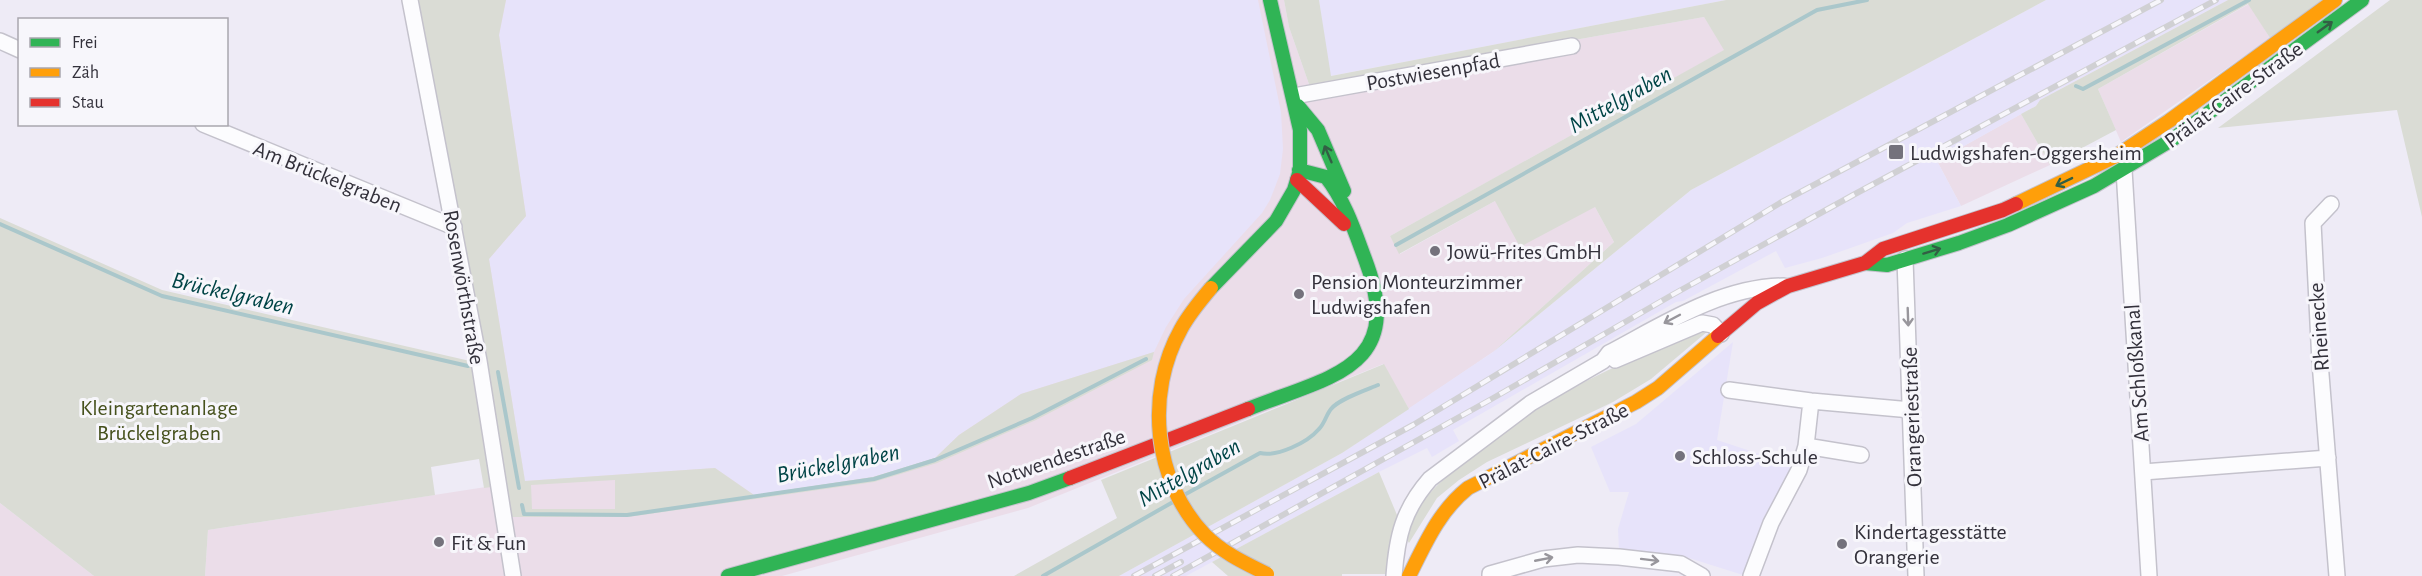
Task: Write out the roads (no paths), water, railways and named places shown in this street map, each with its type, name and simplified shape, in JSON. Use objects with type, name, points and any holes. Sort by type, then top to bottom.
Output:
[{"type":"street","name":"Rosenwörthstraße","points":[[410,0],[479,361],[513,576]]},
{"type":"street","points":[[1270,0],[1280,47],[1296,100],[1301,129],[1298,175],[1283,211],[1265,233],[1211,288],[1190,314],[1169,354],[1158,398],[1160,449],[1165,469],[1182,504],[1205,535],[1223,552],[1239,562],[1272,576]]},
{"type":"street","name":"Prälat-Caire-Straße","points":[[1421,548],[1444,510],[1468,488],[1636,402],[1658,388],[1757,303],[1788,286],[1865,262],[1883,249],[2003,210],[2116,156],[2169,122],[2335,0]]},
{"type":"street","name":"Prälat-Caire-Straße","points":[[1865,262],[1887,264],[2008,225],[2094,186],[2173,139],[2362,0]]},
{"type":"street","points":[[0,41],[18,49]]},
{"type":"street","name":"Postwiesenpfad","points":[[1296,100],[1572,46]]},
{"type":"street","points":[[2227,80],[2236,92]]},
{"type":"street","points":[[1296,100],[1318,130],[1355,216],[1352,228]]},
{"type":"street","name":"Am Brückelgraben","points":[[208,126],[454,227]]},
{"type":"street","points":[[2116,156],[2124,170]]},
{"type":"street","name":"Am Schloßkanal","points":[[2124,170],[2149,576]]},
{"type":"street","points":[[1298,175],[1319,174],[1327,178],[1352,228]]},
{"type":"street","points":[[1298,175],[1331,209],[1341,223],[1352,228]]},
{"type":"street","name":"Rheinecke","points":[[2331,204],[2313,223],[2337,576]]},
{"type":"street","points":[[1283,211],[1310,205],[1331,209]]},
{"type":"street","name":"Notwendestraße","points":[[728,576],[1029,493],[1164,443],[1339,373],[1362,356],[1375,335],[1378,311],[1374,286],[1352,228]]},
{"type":"street","points":[[1902,243],[1905,259]]},
{"type":"street","name":"Orangeriestraße","points":[[1905,259],[1916,576]]},
{"type":"street","name":"Prälat-Caire-Straße","points":[[1394,576],[1400,531],[1407,510],[1430,479],[1531,403],[1603,361],[1609,353],[1697,307],[1753,288],[1788,286]]},
{"type":"street","name":"Prälat-Caire-Straße","points":[[1603,361],[1612,361],[1702,322],[1713,325],[1721,334]]},
{"type":"street","points":[[1729,390],[1811,401],[1911,410]]},
{"type":"street","points":[[1751,576],[1771,523],[1799,470],[1806,446],[1811,401]]},
{"type":"street","points":[[1806,446],[1861,455]]},
{"type":"street","points":[[2143,472],[2328,458]]},
{"type":"street","points":[[1415,575],[1421,548]]},
{"type":"street","points":[[1394,576],[1421,548]]},
{"type":"street","points":[[1490,576],[1490,574],[1543,559],[1578,555],[1680,570],[1702,576]]},
{"type":"waterway","name":"Mittelgraben","points":[[1396,245],[1817,10],[1867,0]]},
{"type":"waterway","name":"Mittelgraben","points":[[2076,86],[2083,89],[2249,0]]},
{"type":"waterway","name":"Brückelgraben","points":[[0,224],[162,296],[468,366]]},
{"type":"waterway","name":"Brückelgraben","points":[[522,505],[524,514],[627,515],[874,479],[935,460],[1032,418],[1146,359]]},
{"type":"waterway","name":"Brückelgraben","points":[[498,372],[519,488]]},
{"type":"waterway","name":"Mittelgraben","points":[[1184,495],[1260,453],[1275,453],[1300,444],[1319,429],[1335,405],[1378,385]]},
{"type":"waterway","name":"Mittelgraben","points":[[1043,576],[1173,502]]},
{"type":"railway","points":[[1134,576],[1413,425],[1780,203],[2161,0]]},
{"type":"railway","points":[[1173,576],[1488,401],[1672,295],[2216,0]]},
{"type":"railway","points":[[1155,576],[1181,562]]},
{"type":"place","name":"Ludwigshafen-Oggersheim","points":[[1896,152]]},
{"type":"place","name":"Jowü-Frites GmbH","points":[[1435,251]]},
{"type":"place","name":"Pension Monteurzimmer Ludwigshafen","points":[[1299,294]]},
{"type":"place","name":"Schloss-Schule","points":[[1680,456]]},
{"type":"place","name":"Fit & Fun","points":[[439,542]]},
{"type":"place","name":"Kindertagesstätte Orangerie","points":[[1842,544]]},
{"type":"park label","name":"Kleingartenanlage Brückelgraben","points":[[159,420]]}]
